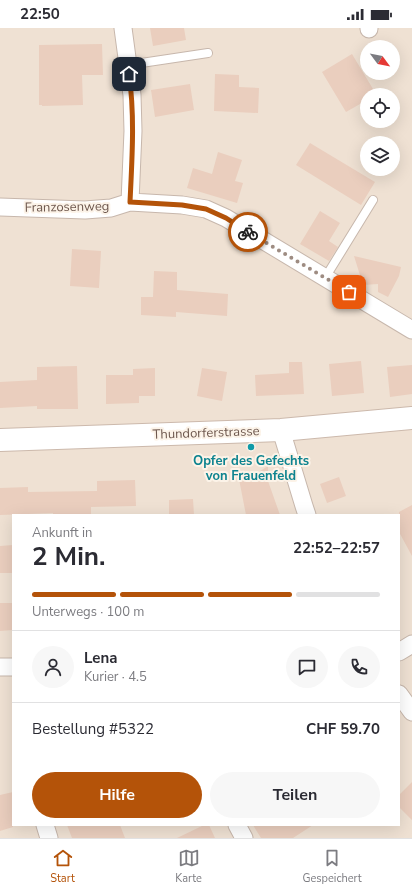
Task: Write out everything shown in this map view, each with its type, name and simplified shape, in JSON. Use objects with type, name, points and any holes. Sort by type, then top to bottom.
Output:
[{"type":"street","points":[[123,28],[132,95],[133,131],[130,202]]},
{"type":"street","name":"Franzosenweg","points":[[0,207],[85,210],[111,208],[130,202],[182,205],[206,209],[226,218],[412,330]]},
{"type":"street","name":"Thundorferstrasse","points":[[0,440],[281,430],[412,418]]},
{"type":"street","points":[[281,430],[307,514]]},
{"type":"street","points":[[400,651],[412,644]]},
{"type":"street","points":[[0,667],[12,667]]},
{"type":"street","points":[[400,695],[412,712]]},
{"type":"street","points":[[45,826],[49,838]]},
{"type":"street","points":[[238,826],[244,838]]},
{"type":"lane","points":[[128,65],[208,53]]},
{"type":"lane","points":[[325,278],[373,200]]},
{"type":"shaded area","points":[[0,28],[412,28],[412,838],[0,838]]},
{"type":"building","points":[[150,28],[184,28],[186,40],[153,46]]},
{"type":"building","points":[[102,44],[103,75],[82,75],[83,105],[39,105],[39,45]]},
{"type":"building","points":[[352,54],[360,67],[360,80],[368,80],[372,88],[360,88],[360,104],[346,112],[322,72]]},
{"type":"building","points":[[215,74],[239,75],[239,87],[259,88],[258,113],[214,111]]},
{"type":"building","points":[[190,84],[194,110],[155,117],[151,90]]},
{"type":"building","points":[[310,143],[360,173],[360,176],[365,176],[375,182],[361,205],[296,165]]},
{"type":"building","points":[[218,152],[242,160],[235,181],[243,183],[237,203],[187,188],[193,168],[212,174]]},
{"type":"building","points":[[320,211],[340,223],[329,241],[338,247],[329,261],[300,244]]},
{"type":"building","points":[[72,249],[101,251],[99,288],[70,286]]},
{"type":"building","points":[[354,256],[401,267],[399,276],[388,297],[378,292],[378,284],[363,285]]},
{"type":"building","points":[[154,271],[177,272],[177,290],[228,294],[227,316],[176,312],[176,317],[141,315],[141,297],[153,297]]},
{"type":"building","points":[[361,361],[364,393],[332,396],[329,364]]},
{"type":"building","points":[[289,362],[302,362],[304,394],[256,396],[255,375],[289,373]]},
{"type":"building","points":[[412,365],[412,394],[390,397],[387,367]]},
{"type":"building","points":[[77,366],[78,409],[37,409],[37,406],[0,408],[0,382],[37,380],[37,367]]},
{"type":"building","points":[[155,368],[155,396],[139,396],[139,403],[106,404],[106,375],[133,375],[133,369]]},
{"type":"building","points":[[202,368],[227,372],[222,401],[197,396]]},
{"type":"building","points":[[268,466],[268,481],[280,514],[246,514],[238,474],[257,473]]},
{"type":"building","points":[[339,477],[346,496],[327,503],[320,484]]},
{"type":"building","points":[[135,480],[136,506],[91,507],[91,514],[53,513],[0,515],[0,488],[28,487],[28,492],[97,491],[97,481]]},
{"type":"building","points":[[193,499],[194,514],[169,514],[169,500]]},
{"type":"building","points":[[412,505],[412,556],[400,534],[399,512]]},
{"type":"building","points":[[12,545],[12,573],[0,573],[0,546]]},
{"type":"building","points":[[0,603],[12,603],[12,630],[0,631]]},
{"type":"building","points":[[412,782],[412,820],[400,808],[400,794]]},
{"type":"building","points":[[12,792],[13,827],[0,831],[0,795]]},
{"type":"building","points":[[67,826],[120,826],[125,838],[72,838]]},
{"type":"building","points":[[202,826],[209,826],[215,838],[177,838]]},
{"type":"building","points":[[254,826],[311,826],[293,838],[261,838]]},
{"type":"way so far","points":[[248,232],[349,292]]},
{"type":"place","name":"Opfer des Gefechts von Frauenfeld","points":[[251,447]]},
{"type":"route","points":[[129,74],[132,95],[133,131],[130,202],[182,205],[206,209],[226,218],[248,232]]}]
